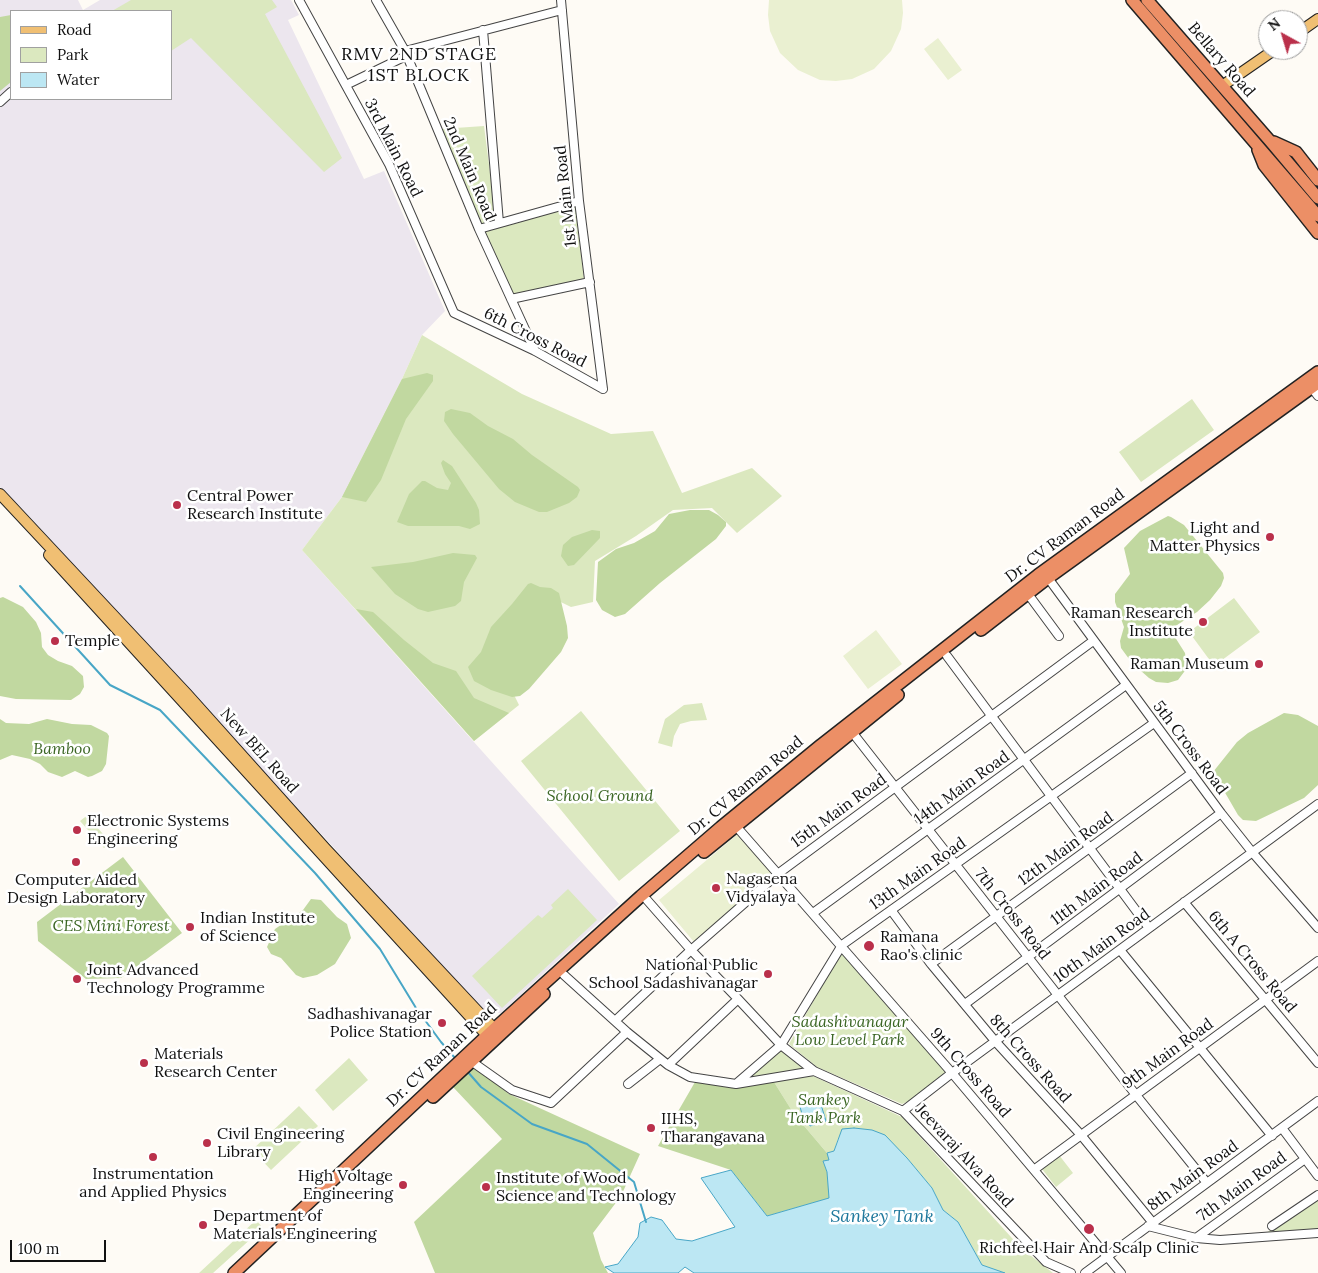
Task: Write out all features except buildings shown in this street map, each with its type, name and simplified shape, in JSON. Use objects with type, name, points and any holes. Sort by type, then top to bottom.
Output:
[{"type":"highway","name":"Bellary Road","points":[[1132,0],[1318,216]]},
{"type":"highway","name":"Bellary Road","points":[[1147,0],[1270,140],[1318,198]]},
{"type":"highway","points":[[1253,140],[1264,165],[1318,233]]},
{"type":"highway","points":[[1270,140],[1296,152],[1318,180]]},
{"type":"highway","name":"Dr. CV Raman Road","points":[[243,1273],[641,896],[721,827],[801,760],[1038,575],[1318,372]]},
{"type":"highway","name":"Dr. CV Raman Road","points":[[493,1035],[566,978],[646,900],[735,825],[947,656],[1048,578],[1316,389]]},
{"type":"highway","name":"Dr. CV Raman Road","points":[[234,1273],[463,1064]]},
{"type":"main road","points":[[1222,86],[1260,60]]},
{"type":"main road","name":"New BEL Road","points":[[0,494],[187,694],[493,1035]]},
{"type":"main road","name":"New BEL Road","points":[[0,502],[493,1035]]},
{"type":"street","name":"3rd Main Road","points":[[299,0],[389,164],[454,313]]},
{"type":"street","name":"2nd Main Road","points":[[376,0],[406,54],[479,229],[534,351]]},
{"type":"street","name":"1st Main Road","points":[[561,0],[579,201],[604,389]]},
{"type":"street","points":[[346,85],[406,54],[483,30],[562,10]]},
{"type":"street","points":[[483,30],[499,223]]},
{"type":"street","points":[[0,102],[10,93]]},
{"type":"street","points":[[479,229],[579,201]]},
{"type":"street","points":[[511,299],[590,282]]},
{"type":"street","name":"6th Cross Road","points":[[454,313],[534,351],[604,389]]},
{"type":"street","name":"5th Cross Road","points":[[1048,578],[1221,813],[1318,928]]},
{"type":"street","points":[[1028,594],[1059,636]]},
{"type":"street","name":"15th Main Road","points":[[616,1021],[691,950],[779,873],[1093,641]]},
{"type":"street","points":[[947,656],[993,715],[1149,928]]},
{"type":"street","name":"14th Main Road","points":[[814,913],[1126,685]]},
{"type":"street","name":"13th Main Road","points":[[736,1084],[781,1045],[842,945],[1154,723]]},
{"type":"street","name":"7th Cross Road","points":[[852,732],[1207,1183]]},
{"type":"street","name":"12th Main Road","points":[[931,964],[1192,773]]},
{"type":"street","name":"10th Main Road","points":[[903,1111],[1318,804]]},
{"type":"street","name":"11th Main Road","points":[[965,1004],[1221,813]]},
{"type":"street","name":"9th Cross Road","points":[[735,825],[842,945],[1035,1169],[1121,1273]]},
{"type":"street","name":"Jeevaraj Alva Road","points":[[646,900],[781,1045],[814,1071],[903,1111],[1046,1262],[1071,1273]]},
{"type":"street","name":"6th A Cross Road","points":[[1184,902],[1318,1063]]},
{"type":"street","name":"8th Cross Road","points":[[891,910],[931,964],[995,1042],[1081,1136],[1151,1224]]},
{"type":"street","points":[[1120,950],[1272,1136]]},
{"type":"street","name":"9th Main Road","points":[[1035,1169],[1318,961]]},
{"type":"street","points":[[566,978],[668,1066],[690,1077],[736,1084],[814,1071]]},
{"type":"street","points":[[668,1066],[738,999]]},
{"type":"street","points":[[463,1064],[512,1090],[551,1103],[627,1032]]},
{"type":"street","points":[[628,1084],[660,1059]]},
{"type":"street","name":"8th Main Road","points":[[1085,1273],[1318,1101]]},
{"type":"street","points":[[1282,1128],[1318,1176]]},
{"type":"street","name":"7th Main Road","points":[[1196,1238],[1305,1159]]},
{"type":"street","points":[[1272,1226],[1318,1194]]},
{"type":"street","points":[[1151,1224],[1196,1238],[1220,1240],[1318,1233]]},
{"type":"shaded area","name":"Central Power Research Institute","points":[[0,0],[78,0],[83,10],[100,0],[291,0],[299,15],[288,20],[364,179],[384,171],[445,311],[422,335],[402,379],[342,497],[302,550],[619,904],[501,1013],[486,1013],[0,487]]},
{"type":"green space","points":[[131,0],[272,0],[277,7],[265,14],[342,158],[324,172],[191,38],[172,50],[172,10],[114,10]]},
{"type":"green space","points":[[769,0],[902,0],[901,29],[891,51],[874,69],[852,79],[820,80],[798,70],[780,53],[770,31]]},
{"type":"green space","points":[[10,15],[10,83],[0,91],[0,17]]},
{"type":"green space","points":[[938,38],[962,70],[948,80],[924,49]]},
{"type":"green space","points":[[484,126],[496,219],[479,225],[441,129]]},
{"type":"green space","points":[[575,206],[584,279],[513,294],[485,232]]},
{"type":"green space","points":[[422,335],[522,394],[611,434],[653,431],[682,493],[752,468],[782,496],[737,533],[712,508],[673,510],[636,536],[595,561],[593,602],[571,607],[532,588],[489,644],[519,705],[474,741],[302,550],[342,497],[402,379]]},
{"type":"green space","points":[[427,373],[433,375],[433,381],[406,419],[381,480],[366,502],[342,497],[402,379]]},
{"type":"green space","points":[[1192,399],[1214,430],[1141,482],[1119,452]]},
{"type":"green space","points":[[451,409],[470,413],[488,426],[513,439],[532,455],[578,487],[580,490],[577,497],[569,503],[547,512],[539,512],[515,502],[499,489],[444,421],[445,412]]},
{"type":"green space","points":[[443,460],[452,466],[476,503],[479,510],[480,524],[470,529],[459,526],[408,526],[397,522],[409,494],[422,481],[437,488],[448,490],[451,483],[441,463]]},
{"type":"green space","points":[[690,510],[709,510],[726,522],[726,526],[716,539],[660,583],[625,614],[615,617],[602,610],[596,600],[598,562],[616,549],[634,543],[655,531],[669,514]]},
{"type":"green space","points":[[1168,516],[1184,525],[1223,573],[1224,578],[1221,586],[1210,600],[1197,612],[1174,627],[1173,634],[1185,653],[1187,668],[1178,680],[1168,683],[1156,682],[1149,678],[1132,663],[1121,648],[1120,641],[1124,627],[1115,602],[1115,594],[1130,574],[1124,548],[1140,531]]},
{"type":"green space","points":[[592,530],[600,531],[600,538],[574,565],[568,566],[561,556],[563,545],[572,537]]},
{"type":"green space","points":[[453,553],[475,555],[477,558],[464,582],[461,601],[455,606],[428,612],[418,609],[395,594],[371,567],[413,562]]},
{"type":"green space","points":[[531,583],[540,587],[551,588],[559,593],[568,638],[561,652],[529,689],[520,696],[512,697],[491,690],[474,681],[468,667],[481,652],[491,627],[528,584]]},
{"type":"green space","points":[[3,597],[23,607],[36,622],[41,633],[42,647],[48,655],[72,666],[83,676],[84,687],[80,694],[71,700],[16,699],[0,696],[0,598]]},
{"type":"green space","points":[[1234,598],[1260,632],[1214,666],[1189,632]]},
{"type":"green space","points":[[356,609],[373,612],[433,663],[456,671],[474,698],[509,713],[474,741]]},
{"type":"green space","points":[[876,630],[902,664],[868,689],[843,656]]},
{"type":"green space","points":[[702,703],[707,720],[680,724],[674,736],[672,747],[658,743],[665,719],[684,705]]},
{"type":"green space","name":"School Ground","points":[[581,711],[680,831],[619,881],[521,761]]},
{"type":"green space","points":[[1284,713],[1298,715],[1318,726],[1318,785],[1304,798],[1256,821],[1243,820],[1238,815],[1213,772],[1237,742],[1248,733]]},
{"type":"green space","name":"Bamboo","points":[[0,719],[6,723],[29,724],[47,719],[72,724],[91,725],[107,733],[109,736],[106,764],[102,771],[92,776],[88,777],[75,771],[62,777],[48,772],[40,764],[30,759],[12,755],[0,760]]},
{"type":"green space","points":[[89,814],[91,816],[89,818],[110,842],[104,848],[80,821]]},
{"type":"green space","name":"Nagasena Vidyalaya","points":[[739,833],[773,875],[694,942],[659,900]]},
{"type":"green space","name":"CES Mini Forest","points":[[123,857],[182,933],[121,978],[86,979],[38,941],[37,922]]},
{"type":"green space","points":[[568,889],[597,920],[502,1008],[472,976],[538,915],[542,918],[553,908],[551,905]]},
{"type":"green space","points":[[311,899],[321,900],[337,917],[347,924],[351,938],[335,964],[317,975],[303,978],[296,975],[281,958],[271,954],[267,947],[275,929],[303,910]]},
{"type":"green space","name":"Sadashivanagar Low Level Park","points":[[842,951],[948,1073],[902,1104],[817,1067],[789,1044]]},
{"type":"green space","points":[[781,1045],[814,1071],[736,1084]]},
{"type":"green space","points":[[349,1058],[368,1080],[333,1111],[315,1090]]},
{"type":"green space","points":[[474,1067],[509,1094],[640,1154],[621,1196],[593,1233],[601,1260],[608,1273],[435,1273],[414,1222],[502,1139],[453,1087]]},
{"type":"green space","name":"Sankey Tank Park","points":[[813,1076],[902,1117],[1021,1248],[1053,1273],[1005,1273],[982,1265],[958,1222],[943,1210],[932,1188],[907,1158],[838,1139],[834,1151],[827,1153],[794,1114],[774,1082]]},
{"type":"green space","points":[[695,1082],[737,1088],[774,1082],[794,1114],[827,1153],[830,1160],[823,1161],[827,1172],[830,1198],[767,1216],[731,1170],[658,1146]]},
{"type":"green space","points":[[299,1106],[318,1126],[271,1170],[252,1150]]},
{"type":"green space","points":[[1059,1155],[1073,1173],[1056,1187],[1042,1169]]},
{"type":"green space","points":[[1318,1197],[1318,1230],[1263,1235]]},
{"type":"green space","points":[[256,1220],[263,1228],[213,1273],[199,1273]]},
{"type":"water","points":[[819,1098],[826,1121],[810,1126],[807,1115],[803,1117],[800,1107],[804,1103]]},
{"type":"water","name":"Sankey Tank","points":[[842,1129],[872,1130],[885,1135],[932,1188],[943,1210],[958,1222],[982,1265],[1005,1273],[694,1273],[685,1267],[678,1273],[614,1273],[605,1267],[618,1264],[638,1237],[640,1223],[651,1217],[662,1220],[676,1239],[692,1241],[735,1227],[701,1178],[731,1170],[767,1216],[829,1198],[827,1172],[823,1161],[829,1160],[827,1153],[834,1151]]},
{"type":"waterway","points":[[20,586],[110,685],[160,710],[315,873],[380,949],[416,1008],[455,1058]]},
{"type":"waterway","points":[[467,1071],[481,1087],[532,1124],[587,1144],[634,1182],[646,1222]]},
{"type":"place","name":"Central Power Research Institute","points":[[177,505]]},
{"type":"place","name":"Light and Matter Physics","points":[[1270,537]]},
{"type":"place","name":"Raman Research Institute","points":[[1203,622]]},
{"type":"place","name":"Temple","points":[[55,641]]},
{"type":"place","name":"Raman Museum","points":[[1259,664]]},
{"type":"place","name":"Electronic Systems Engineering","points":[[77,830]]},
{"type":"place","name":"Computer Aided Design Laboratory","points":[[76,862]]},
{"type":"place","name":"Nagasena Vidyalaya","points":[[716,888]]},
{"type":"place","name":"Indian Institute of Science","points":[[190,927]]},
{"type":"place","name":"Ramana Rao's clinic","points":[[869,946]]},
{"type":"place","name":"National Public School Sadashivanagar","points":[[768,974]]},
{"type":"place","name":"Joint Advanced Technology Programme","points":[[77,979]]},
{"type":"place","name":"Sadhashivanagar Police Station","points":[[442,1023]]},
{"type":"place","name":"Materials Research Center","points":[[144,1063]]},
{"type":"place","name":"IIHS, Tharangavana","points":[[651,1128]]},
{"type":"place","name":"Civil Engineering Library","points":[[207,1143]]},
{"type":"place","name":"Instrumentation and Applied Physics","points":[[153,1157]]},
{"type":"place","name":"High Voltage Engineering","points":[[403,1185]]},
{"type":"place","name":"Institute of Wood Science and Technology","points":[[486,1187]]},
{"type":"place","name":"Department of Materials Engineering","points":[[203,1225]]},
{"type":"place","name":"Richfeel Hair And Scalp Clinic","points":[[1089,1229]]},
{"type":"district","name":"RMV 2ND STAGE 1ST BLOCK","points":[[419,65]]}]
